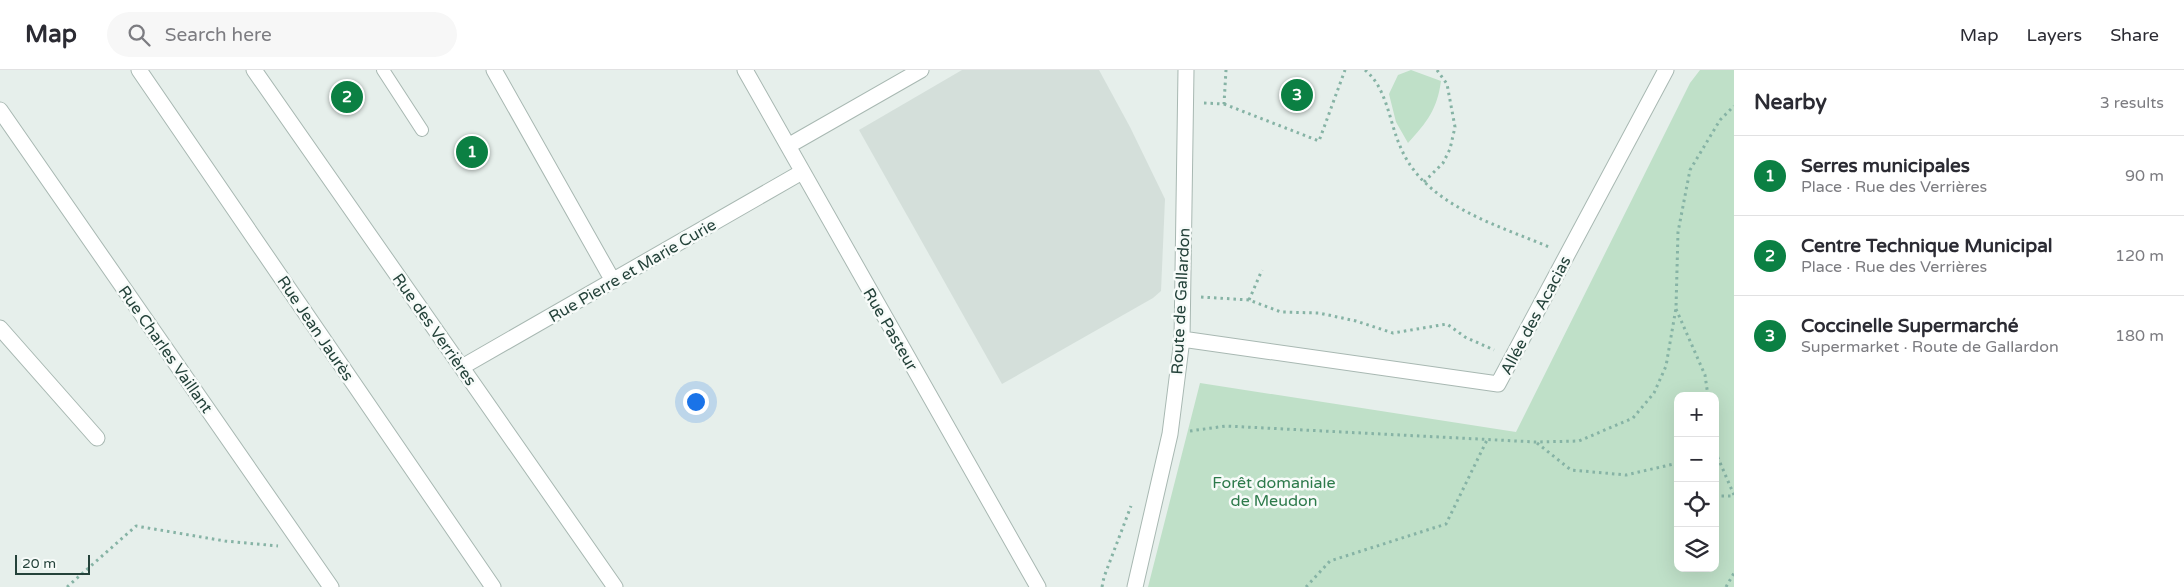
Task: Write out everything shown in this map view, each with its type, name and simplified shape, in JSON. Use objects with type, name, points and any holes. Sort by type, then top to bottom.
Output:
[{"type":"street","name":"Rue Jean Jaurès","points":[[139,70],[493,587]]},
{"type":"street","name":"Rue des Verrières","points":[[254,70],[615,587]]},
{"type":"street","points":[[494,70],[613,281]]},
{"type":"street","name":"Rue Pasteur","points":[[745,70],[1038,587]]},
{"type":"street","points":[[788,146],[921,70]]},
{"type":"street","name":"Route de Gallardon","points":[[1135,587],[1170,434],[1182,339],[1186,70]]},
{"type":"street","name":"Allée des Acacias","points":[[1182,339],[1498,384],[1568,255],[1646,104],[1666,70]]},
{"type":"street","name":"Rue Charles Vaillant","points":[[0,110],[331,587]]},
{"type":"street","name":"Rue Pierre et Marie Curie","points":[[462,367],[802,172]]},
{"type":"street","points":[[0,328],[97,438]]},
{"type":"lane","points":[[383,70],[422,130]]},
{"type":"path","points":[[1224,104],[1226,70]]},
{"type":"path","points":[[1186,102],[1224,104],[1319,141],[1345,70]]},
{"type":"path","points":[[1365,70],[1375,80],[1384,98],[1400,147],[1424,182],[1446,199],[1470,212],[1568,255]]},
{"type":"path","points":[[1424,182],[1443,163],[1450,149],[1454,127],[1447,84],[1437,70]]},
{"type":"path","points":[[1249,300],[1262,270]]},
{"type":"path","points":[[1183,296],[1249,300],[1281,312],[1318,313],[1356,321],[1393,333],[1447,324],[1465,337],[1501,353]]},
{"type":"path","points":[[1676,308],[1705,375],[1707,392]]},
{"type":"path","points":[[1306,587],[1330,561],[1446,524],[1487,440]]},
{"type":"path","points":[[1536,442],[1572,470],[1626,475],[1674,463]]},
{"type":"path","points":[[1719,460],[1734,495],[1719,496]]},
{"type":"path","points":[[67,587],[136,526],[225,542],[306,550]]},
{"type":"path","points":[[1726,587],[1734,573]]},
{"type":"shaded area","points":[[962,70],[1099,70],[1130,127],[1165,199],[1161,291],[1153,298],[1002,384],[859,130]]},
{"type":"green space","points":[[1411,70],[1441,81],[1434,108],[1421,129],[1408,143],[1396,122],[1389,94],[1398,75]]},
{"type":"green space","name":"Forêt domaniale de Meudon","points":[[1700,70],[1734,70],[1734,587],[1148,587],[1200,383],[1516,432],[1690,83]]},
{"type":"place","name":"Coccinelle Supermarché","points":[[1297,95]]},
{"type":"place","name":"Centre Technique Municipal","points":[[347,97]]},
{"type":"place","name":"Serres municipales","points":[[472,152]]}]
